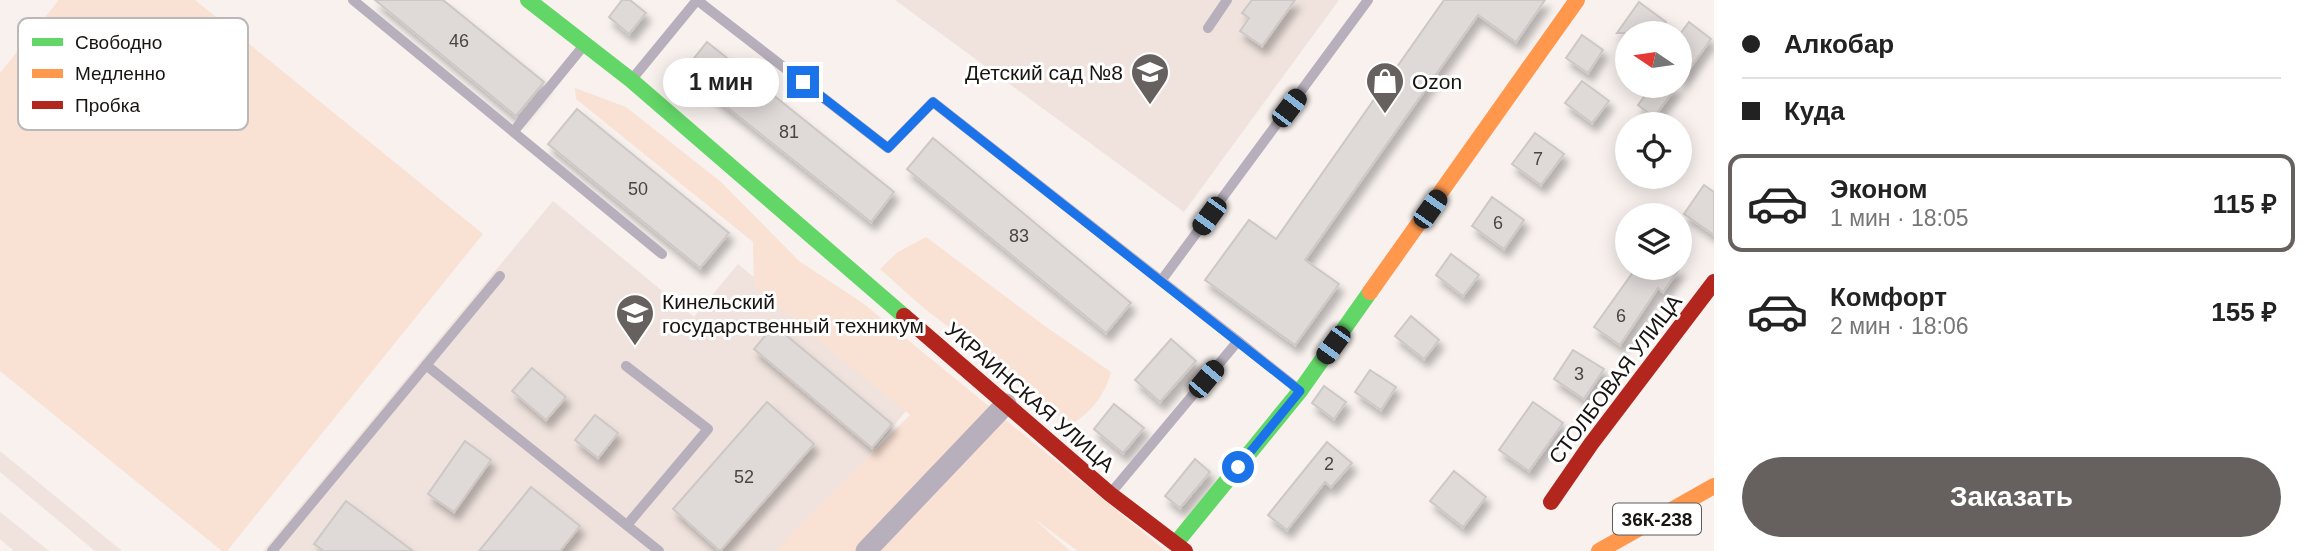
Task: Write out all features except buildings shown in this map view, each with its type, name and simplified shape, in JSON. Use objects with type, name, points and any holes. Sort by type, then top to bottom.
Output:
[{"type":"main road","points":[[1181,547],[1300,391],[1577,0]]},
{"type":"main road","name":"УКРАИНСКАЯ УЛИЦА","points":[[536,2],[631,80],[1110,494],[1181,547]]},
{"type":"main road","name":"СТОЛБОВАЯ УЛИЦА","points":[[1551,502],[1591,444],[1714,282]]},
{"type":"main road","name":"36К-238","points":[[1599,551],[1714,486]]},
{"type":"street","points":[[866,551],[1006,404]]},
{"type":"lane","points":[[353,0],[662,254]]},
{"type":"lane","points":[[631,80],[697,0],[888,148],[933,102],[1300,391]]},
{"type":"lane","points":[[1208,28],[1227,0]]},
{"type":"lane","points":[[1161,281],[1368,0]]},
{"type":"lane","points":[[514,131],[585,44]]},
{"type":"lane","points":[[272,551],[500,276]]},
{"type":"lane","points":[[1110,494],[1238,341]]},
{"type":"lane","points":[[426,365],[659,551]]},
{"type":"lane","points":[[626,366],[708,429],[627,525]]},
{"type":"shaded area","points":[[59,0],[195,0],[217,18],[44,18]]},
{"type":"shaded area","name":"Детский сад №8","points":[[895,0],[1339,0],[1184,212]]},
{"type":"shaded area","points":[[248,43],[483,234],[227,551],[222,551],[0,371],[0,73],[18,51],[18,130],[248,130]]},
{"type":"shaded area","points":[[575,88],[626,107],[721,182],[799,261],[864,304],[1166,551],[1078,551],[1033,518],[1070,551],[777,551],[910,415],[754,287],[753,242],[576,99]]},
{"type":"shaded area","name":"Кинельский государственный техникум","points":[[553,201],[694,317],[738,264],[910,406],[791,551],[263,551]]},
{"type":"shaded area","points":[[926,237],[1111,372],[1101,396],[1084,415],[1070,425],[985,354],[926,310],[880,269],[898,252]]},
{"type":"shaded area","points":[[0,451],[122,551],[95,551],[0,472]]},
{"type":"shaded area","points":[[0,512],[49,551],[14,551],[0,539]]},
{"type":"traffic: fast","points":[[528,0],[631,80],[904,316]]},
{"type":"traffic: fast","points":[[1176,543],[1300,391],[1370,292]]},
{"type":"traffic: slow","points":[[1370,292],[1577,0]]},
{"type":"traffic: slow","points":[[1599,551],[1714,486]]},
{"type":"traffic: jam","points":[[1551,502],[1591,444],[1714,282]]},
{"type":"traffic: jam","points":[[904,316],[1110,494],[1185,551]]},
{"type":"place","name":"Детский сад №8","points":[[1150,106]]},
{"type":"place","name":"Ozon","points":[[1385,115]]},
{"type":"place","name":"Кинельский государственный техникум","points":[[635,347]]},
{"type":"route","points":[[803,82],[888,148],[933,102],[1300,391],[1238,467]]}]
